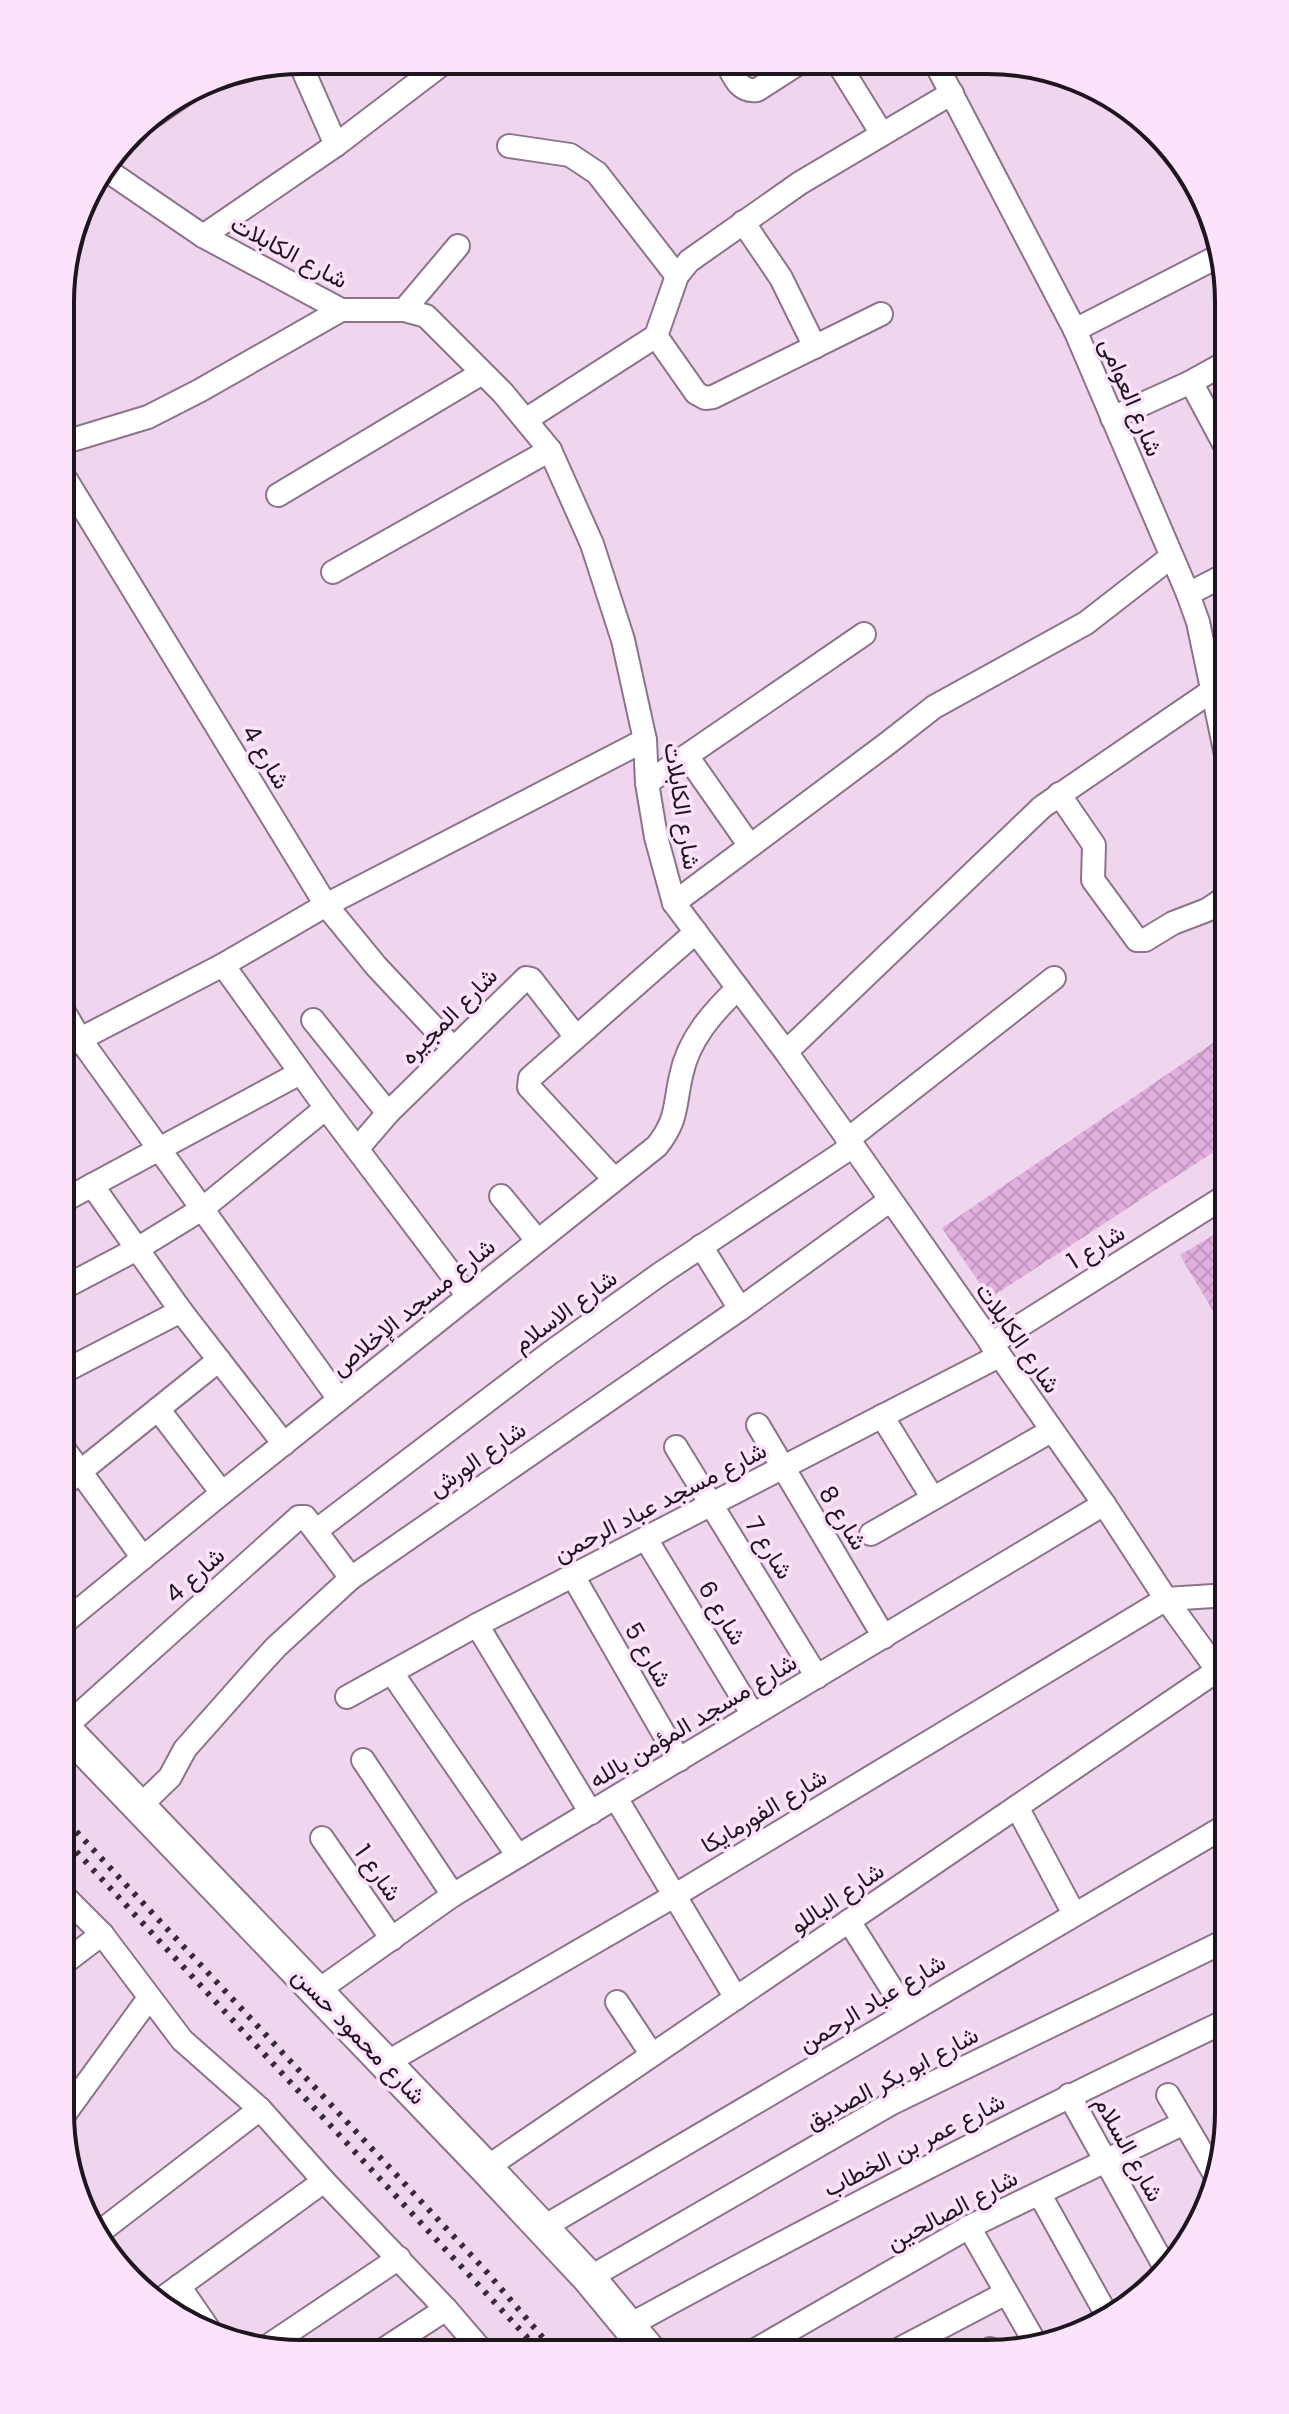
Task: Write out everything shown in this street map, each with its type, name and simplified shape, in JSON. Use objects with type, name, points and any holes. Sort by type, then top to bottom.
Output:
[{"type":"street","points":[[305,74],[336,145]]},
{"type":"street","points":[[203,236],[336,145],[423,74]]},
{"type":"street","points":[[734,74],[743,89],[749,91],[757,90],[782,74]]},
{"type":"street","points":[[845,74],[882,134]]},
{"type":"street","name":"شارع العوامى","points":[[942,74],[1075,330],[1188,594],[1198,622],[1215,700]]},
{"type":"street","points":[[527,419],[656,336],[677,276],[689,261],[800,183],[952,93]]},
{"type":"street","points":[[509,146],[570,155],[585,163],[597,173],[677,276]]},
{"type":"street","name":"شارع الكابلات","points":[[113,174],[203,236],[341,310],[404,310],[426,316],[527,419],[550,450],[587,532],[609,592],[626,653],[645,740],[647,783],[656,837],[674,903],[786,1052],[1215,1667]]},
{"type":"street","points":[[743,222],[781,278],[815,347]]},
{"type":"street","points":[[404,310],[458,246]]},
{"type":"street","points":[[1075,330],[1211,260]]},
{"type":"street","points":[[74,439],[148,417],[341,310]]},
{"type":"street","points":[[656,336],[696,393],[705,398],[713,397],[881,314]]},
{"type":"street","points":[[1112,418],[1215,369]]},
{"type":"street","points":[[278,495],[482,373]]},
{"type":"street","points":[[1191,382],[1215,427]]},
{"type":"street","points":[[333,572],[550,450]]},
{"type":"street","name":"شارع 4","points":[[74,493],[326,905],[376,966],[453,1048]]},
{"type":"street","points":[[674,903],[934,707],[1086,623],[1171,557]]},
{"type":"street","points":[[1188,594],[1215,580]]},
{"type":"street","points":[[647,783],[864,634]]},
{"type":"street","points":[[786,1052],[1059,794],[1213,690]]},
{"type":"street","points":[[74,1042],[223,965],[326,905],[645,740]]},
{"type":"street","points":[[687,756],[750,846]]},
{"type":"street","points":[[1059,794],[1094,845],[1093,880],[1137,940],[1145,940],[1173,923],[1215,905]]},
{"type":"street","points":[[614,1179],[529,1087],[530,1078],[696,932]]},
{"type":"street","points":[[223,965],[468,1296]]},
{"type":"street","name":"شارع المجيره","points":[[357,1149],[388,1113],[522,980],[529,978],[576,1037]]},
{"type":"street","name":"شارع الاسلام","points":[[317,1530],[550,1353],[850,1143],[1054,978]]},
{"type":"street","name":"شارع مسجد الإخلاص","points":[[74,1614],[657,1146],[669,1131],[675,1115],[681,1074],[693,1041],[713,1012],[738,988]]},
{"type":"street","points":[[313,1020],[388,1113]]},
{"type":"street","points":[[74,1048],[158,1148],[339,1399]]},
{"type":"street","points":[[74,1195],[300,1073]]},
{"type":"street","points":[[74,1282],[137,1249],[202,1209],[326,1108]]},
{"type":"street","points":[[92,1185],[181,1311],[284,1444]]},
{"type":"street","points":[[501,1196],[537,1240]]},
{"type":"street","name":"شارع الورش","points":[[138,1808],[170,1777],[185,1749],[266,1658],[351,1578],[740,1309],[889,1201]]},
{"type":"street","name":"شارع 1","points":[[995,1350],[1215,1203]]},
{"type":"street","points":[[701,1246],[740,1309]]},
{"type":"street","points":[[74,1366],[181,1311]]},
{"type":"street","name":"شارع مسجد عباد الرحمن","points":[[347,1697],[477,1625],[882,1416],[995,1350]]},
{"type":"street","points":[[74,1477],[219,1360]]},
{"type":"street","points":[[158,1409],[222,1493]]},
{"type":"street","points":[[882,1416],[932,1497]]},
{"type":"street","name":"شارع 8","points":[[758,1425],[884,1637]]},
{"type":"street","points":[[871,1534],[1051,1431]]},
{"type":"street","name":"شارع 7","points":[[676,1447],[817,1677]]},
{"type":"street","points":[[74,1463],[143,1558]]},
{"type":"street","name":"شارع مسجد المؤمن بالله","points":[[316,1992],[453,1895],[1104,1504]]},
{"type":"street","name":"شارع 4","points":[[74,1715],[299,1517],[305,1517],[317,1530]]},
{"type":"street","points":[[317,1530],[351,1578]]},
{"type":"street","name":"شارع 6","points":[[646,1539],[753,1715]]},
{"type":"street","name":"شارع 5","points":[[573,1576],[679,1760]]},
{"type":"street","points":[[1166,1599],[1215,1596]]},
{"type":"street","name":"شارع الفورمايكا","points":[[386,2063],[674,1896],[1166,1599]]},
{"type":"street","points":[[477,1625],[591,1813]]},
{"type":"street","points":[[392,1673],[518,1856]]},
{"type":"street","name":"شارع الباللو","points":[[486,2168],[1017,1807],[1215,1683]]},
{"type":"street","name":"شارع محمود حسن","points":[[74,1739],[486,2168],[589,2278],[640,2340]]},
{"type":"street","points":[[363,1760],[453,1895]]},
{"type":"street","points":[[616,1798],[736,1998]]},
{"type":"street","points":[[1017,1807],[1074,1914]]},
{"type":"street","name":"شارع عباد الرحمن","points":[[542,2228],[1215,1832]]},
{"type":"street","name":"شارع 1","points":[[322,1838],[392,1939]]},
{"type":"street","points":[[74,1906],[102,1934],[182,2040],[260,2109],[473,2340]]},
{"type":"street","points":[[849,1921],[907,2013]]},
{"type":"street","points":[[74,1955],[102,1934]]},
{"type":"street","name":"شارع ابو بكر الصديق","points":[[589,2278],[892,2103],[1215,1946]]},
{"type":"street","points":[[74,2101],[149,1998]]},
{"type":"street","points":[[617,2002],[652,2055]]},
{"type":"street","name":"شارع عمر بن الخطاب","points":[[628,2326],[786,2240],[1069,2095],[1215,2026]]},
{"type":"street","name":"شارع السلام","points":[[1069,2095],[1160,2259]]},
{"type":"street","points":[[1168,2095],[1209,2164]]},
{"type":"street","points":[[106,2227],[260,2109]]},
{"type":"street","name":"شارع الصالحين","points":[[773,2340],[969,2227],[1184,2123]]},
{"type":"street","points":[[166,2295],[324,2181]]},
{"type":"street","points":[[1039,2193],[1103,2308]]},
{"type":"street","points":[[969,2227],[1031,2336]]},
{"type":"street","points":[[279,2338],[399,2258]]},
{"type":"street","points":[[179,2286],[199,2314]]},
{"type":"street","points":[[917,2340],[1006,2293]]},
{"type":"street","points":[[398,2340],[446,2309]]},
{"type":"building","points":[[1215,1042],[1215,1151],[990,1298],[942,1228]]},
{"type":"building","points":[[1215,1234],[1215,1314],[1180,1255]]},
{"type":"railway","points":[[74,1829],[485,2270],[545,2340]]},
{"type":"railway","points":[[74,1849],[530,2340]]}]
